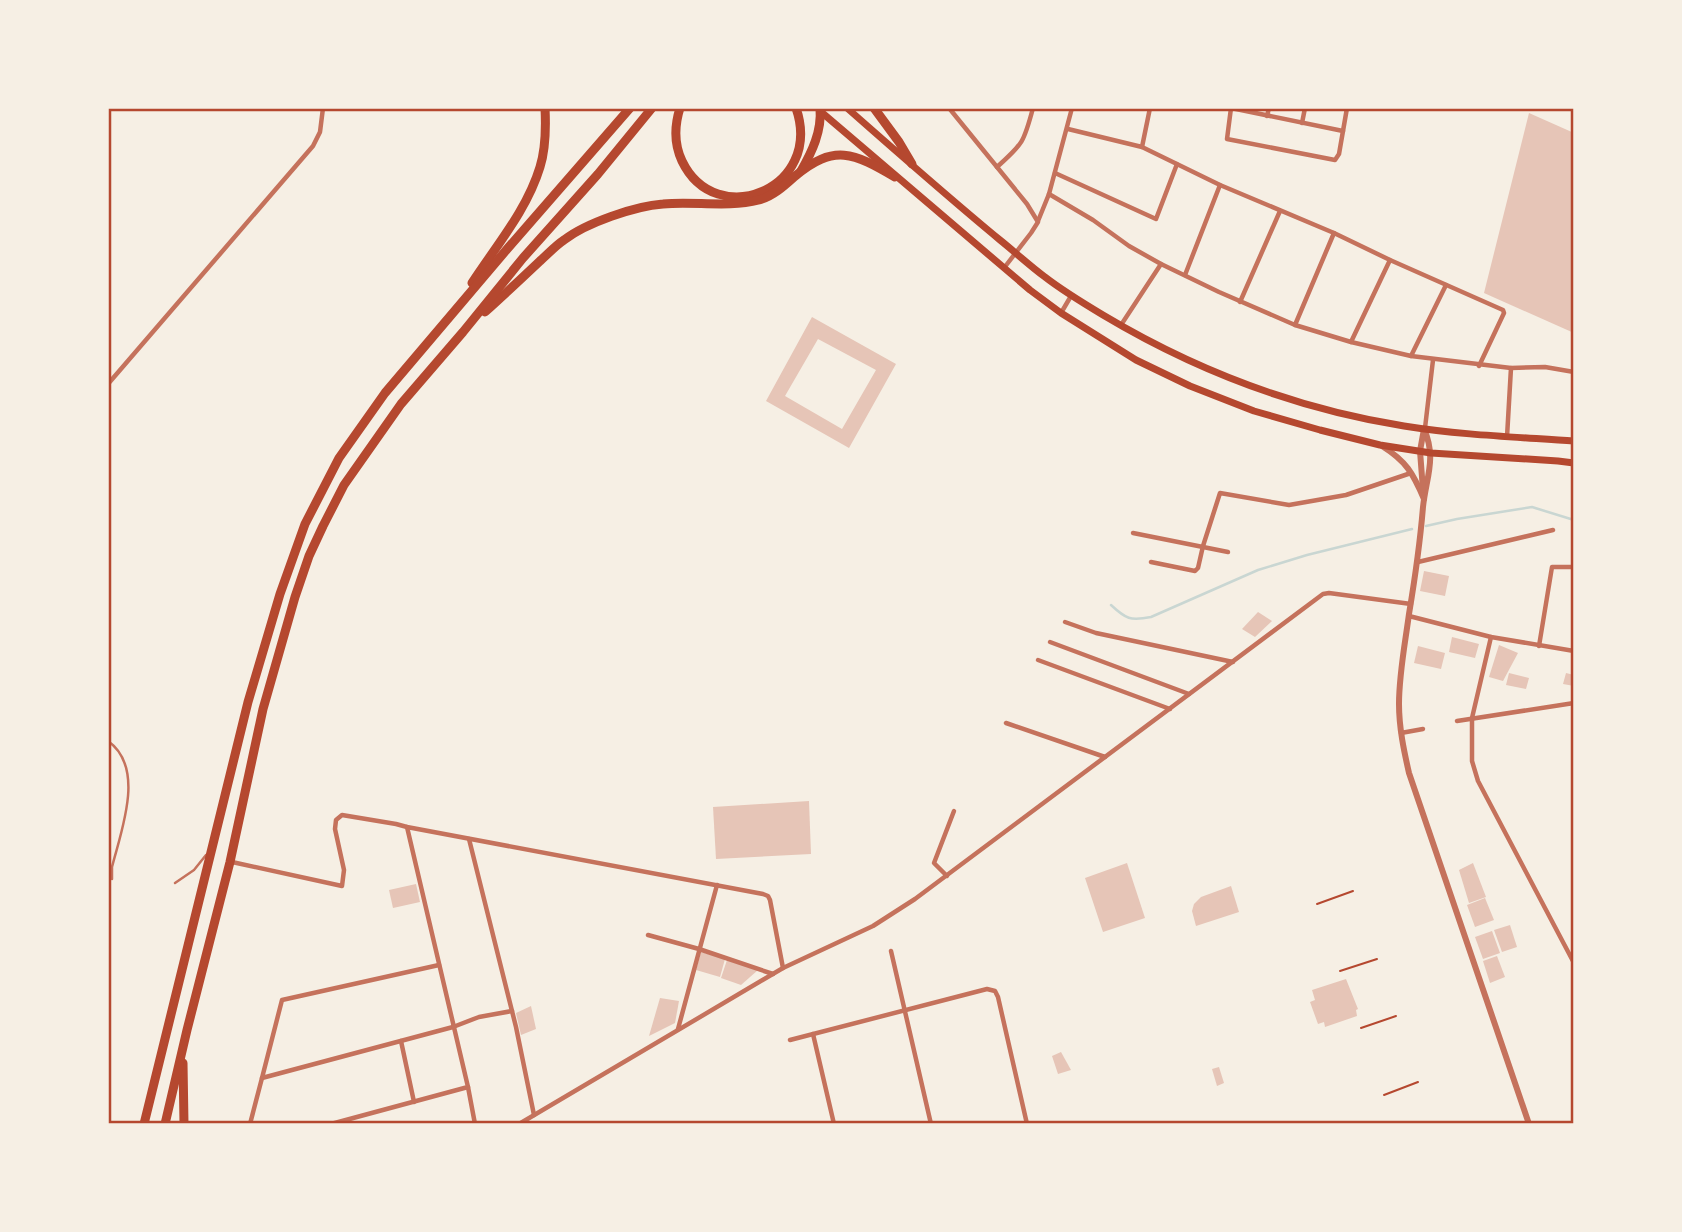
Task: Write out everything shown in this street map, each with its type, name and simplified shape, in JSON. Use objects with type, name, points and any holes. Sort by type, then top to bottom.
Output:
[{"type":"highway","points":[[452,314],[519,213],[530,191],[545,147],[545,108]]},
{"type":"highway","points":[[144,1124],[248,702],[280,594],[306,524],[339,458],[385,393],[630,108]]},
{"type":"highway","points":[[165,1124],[230,862],[263,709],[295,597],[323,526],[344,485],[410,393],[652,108]]},
{"type":"highway","points":[[680,108],[675,126],[675,140],[688,172],[705,188],[737,197],[766,190],[780,182],[794,163],[802,134],[796,108]]},
{"type":"highway","points":[[874,108],[912,164]]},
{"type":"highway","points":[[800,172],[815,142],[819,110]]},
{"type":"highway","points":[[463,332],[564,239],[590,225],[662,204],[740,204],[762,199],[782,188],[800,172],[825,157],[836,154],[859,158],[895,177]]},
{"type":"highway","points":[[184,1124],[183,1058],[187,1030]]},
{"type":"main road","points":[[848,108],[1045,277],[1121,326],[1205,368],[1265,391],[1330,411],[1383,422],[1424,429],[1573,441]]},
{"type":"main road","points":[[819,110],[1003,269],[1062,313],[1136,360],[1190,386],[1254,411],[1380,445],[1432,453],[1573,463]]},
{"type":"street","points":[[108,384],[313,146],[320,132],[323,108]]},
{"type":"street","points":[[997,167],[1019,147],[1027,133],[1033,108]]},
{"type":"street","points":[[1003,269],[1038,222],[1049,194],[1072,108]]},
{"type":"street","points":[[1142,147],[1150,108]]},
{"type":"street","points":[[1343,131],[1231,108],[1226,138],[1335,160],[1339,154],[1343,131],[1347,108]]},
{"type":"street","points":[[1267,116],[1269,108]]},
{"type":"street","points":[[1302,123],[1305,108]]},
{"type":"street","points":[[949,109],[1027,204],[1038,222]]},
{"type":"street","points":[[1068,129],[1142,147],[1220,185],[1334,233],[1504,311],[1479,366]]},
{"type":"street","points":[[1055,173],[1156,219],[1177,164]]},
{"type":"street","points":[[1185,275],[1220,185]]},
{"type":"street","points":[[1049,194],[1161,264],[1295,325],[1410,356],[1479,366],[1545,368],[1573,372]]},
{"type":"street","points":[[1240,302],[1280,211]]},
{"type":"street","points":[[1295,325],[1334,233]]},
{"type":"street","points":[[1351,342],[1390,260]]},
{"type":"street","points":[[1121,326],[1161,264]]},
{"type":"street","points":[[1410,356],[1446,285]]},
{"type":"street","points":[[1062,313],[1072,296]]},
{"type":"street","points":[[1424,499],[1420,451],[1433,359]]},
{"type":"street","points":[[1507,437],[1511,368]]},
{"type":"street","points":[[1424,429],[1432,453],[1400,673],[1401,733],[1409,773],[1529,1124]]},
{"type":"street","points":[[1380,445],[1395,454],[1412,472],[1424,499]]},
{"type":"street","points":[[1151,562],[1195,571],[1199,568],[1220,493],[1289,505],[1346,495],[1412,472]]},
{"type":"street","points":[[1418,562],[1553,530]]},
{"type":"street","points":[[1133,533],[1228,552]]},
{"type":"street","points":[[1539,646],[1552,567],[1573,566]]},
{"type":"street","points":[[519,1124],[783,968],[873,926],[915,899],[1326,593],[1411,604]]},
{"type":"street","points":[[1409,616],[1491,636],[1573,651]]},
{"type":"street","points":[[1065,622],[1096,633],[1233,662]]},
{"type":"street","points":[[1491,636],[1472,718],[1472,761],[1478,781],[1573,963]]},
{"type":"street","points":[[1050,642],[1190,695]]},
{"type":"street","points":[[1038,660],[1170,709]]},
{"type":"street","points":[[1457,721],[1573,703]]},
{"type":"street","points":[[1006,723],[1106,758]]},
{"type":"street","points":[[1401,733],[1423,729]]},
{"type":"street","points":[[947,876],[934,863],[954,811]]},
{"type":"street","points":[[230,862],[342,886],[344,870],[335,830],[336,820],[342,815],[717,885],[768,896],[783,968]]},
{"type":"street","points":[[407,827],[475,1124]]},
{"type":"street","points":[[469,839],[516,1027],[534,1115]]},
{"type":"street","points":[[678,1030],[717,885]]},
{"type":"street","points":[[648,935],[774,974]]},
{"type":"street","points":[[891,950],[931,1124]]},
{"type":"street","points":[[250,1124],[279,1007],[284,999],[439,965]]},
{"type":"street","points":[[790,1040],[988,989],[995,990],[1027,1124]]},
{"type":"street","points":[[262,1078],[453,1027],[479,1017],[512,1011]]},
{"type":"street","points":[[813,1034],[834,1124]]},
{"type":"street","points":[[401,1041],[414,1102]]},
{"type":"street","points":[[331,1124],[468,1087]]},
{"type":"lane","points":[[108,741],[122,754],[128,769],[129,796],[112,867],[112,879]]},
{"type":"lane","points":[[175,883],[194,870],[211,850]]},
{"type":"path","points":[[1317,904],[1353,891]]},
{"type":"path","points":[[1340,971],[1377,959]]},
{"type":"path","points":[[1361,1028],[1396,1016]]},
{"type":"path","points":[[1384,1095],[1418,1082]]},
{"type":"building","points":[[1529,113],[1574,133],[1574,333],[1484,293]]},
{"type":"building","points":[[812,317],[896,364],[849,448],[766,401]],"holes":[[[818,339],[876,370],[842,429],[785,396]]]},
{"type":"building","points":[[1424,571],[1449,576],[1445,596],[1420,591]]},
{"type":"building","points":[[1258,612],[1272,621],[1255,637],[1242,629]]},
{"type":"building","points":[[1452,637],[1479,644],[1475,658],[1449,652]]},
{"type":"building","points":[[1499,645],[1518,653],[1503,681],[1489,677]]},
{"type":"building","points":[[1418,646],[1445,653],[1441,669],[1414,663]]},
{"type":"building","points":[[1509,673],[1529,678],[1526,689],[1506,685]]},
{"type":"building","points":[[1566,673],[1574,675],[1574,686],[1563,684]]},
{"type":"building","points":[[809,801],[811,854],[716,859],[713,807]]},
{"type":"building","points":[[1127,863],[1145,918],[1103,932],[1085,878]]},
{"type":"building","points":[[1473,863],[1486,897],[1469,903],[1459,870]]},
{"type":"building","points":[[416,884],[420,902],[393,908],[389,890]]},
{"type":"building","points":[[1231,886],[1239,912],[1196,926],[1192,911],[1194,904],[1201,897]]},
{"type":"building","points":[[1485,898],[1494,920],[1475,927],[1467,905]]},
{"type":"building","points":[[1510,925],[1517,947],[1502,952],[1494,930]]},
{"type":"building","points":[[1492,931],[1500,953],[1483,959],[1475,937]]},
{"type":"building","points":[[701,952],[725,959],[720,977],[696,970]]},
{"type":"building","points":[[1497,956],[1505,977],[1490,983],[1483,961]]},
{"type":"building","points":[[727,960],[758,970],[741,985],[721,978]]},
{"type":"building","points":[[1346,979],[1358,1009],[1357,1016],[1325,1027],[1324,1022],[1318,1024],[1310,1002],[1315,1000],[1312,990]]},
{"type":"building","points":[[660,998],[679,1001],[675,1023],[649,1036]]},
{"type":"building","points":[[531,1006],[536,1029],[521,1035],[516,1013]]},
{"type":"building","points":[[1061,1052],[1071,1070],[1058,1074],[1052,1056]]},
{"type":"building","points":[[1219,1067],[1224,1083],[1217,1086],[1212,1069]]},
{"type":"waterway","points":[[1426,526],[1532,507],[1574,520]]},
{"type":"waterway","points":[[1111,605],[1129,618],[1151,617],[1258,570],[1412,529]]}]
